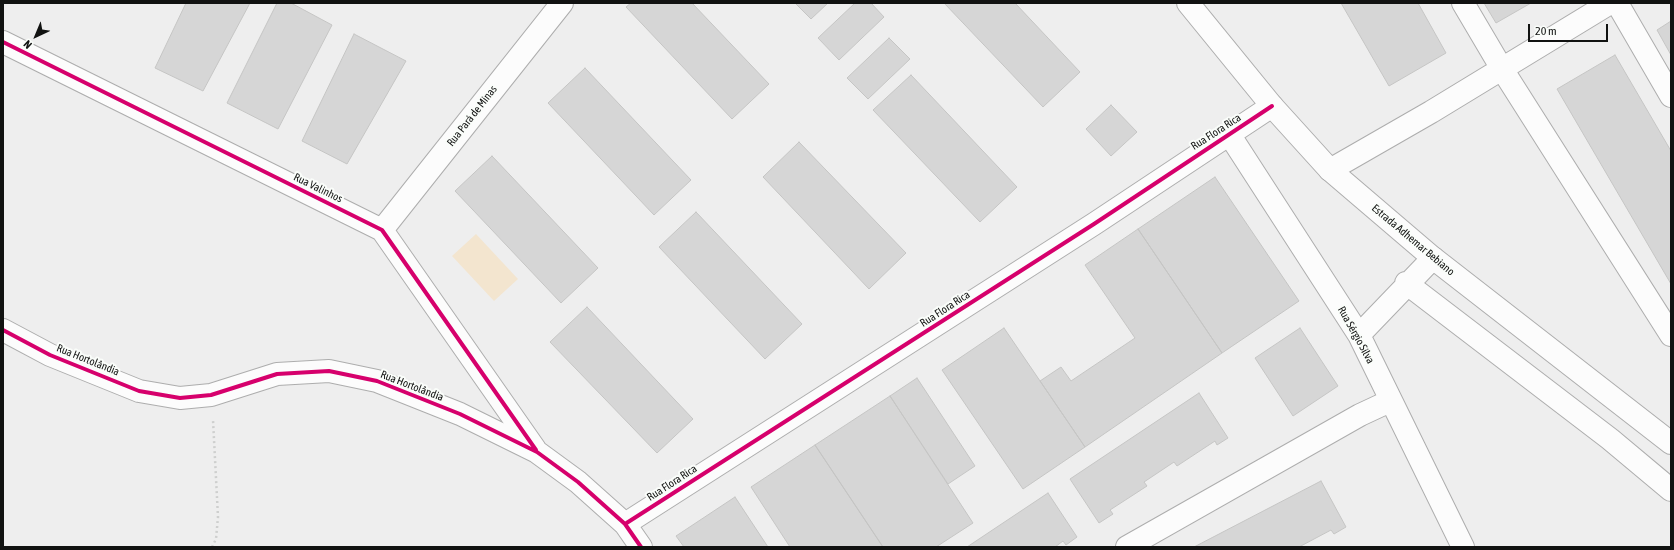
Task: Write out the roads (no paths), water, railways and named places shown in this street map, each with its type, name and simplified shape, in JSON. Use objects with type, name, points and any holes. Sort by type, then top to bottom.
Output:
[{"type":"street","name":"Rua Pará de Minas","points":[[382,230],[562,3]]},
{"type":"street","name":"Estrada Adhemar Bebiano","points":[[1188,3],[1272,106],[1330,170],[1433,258],[1671,444]]},
{"type":"street","points":[[1463,3],[1502,69],[1671,335]]},
{"type":"street","points":[[1617,3],[1671,96]]},
{"type":"street","points":[[1330,170],[1502,69],[1600,6]]},
{"type":"street","name":"Rua Valinhos","points":[[3,42],[382,230],[537,452]]},
{"type":"street","name":"Rua Flora Rica","points":[[625,524],[1094,224],[1272,106]]},
{"type":"street","name":"Rua Sérgio Silva","points":[[1229,134],[1359,335],[1463,547]]},
{"type":"street","points":[[1359,335],[1406,284],[1433,258]]},
{"type":"street","points":[[1406,284],[1610,439],[1671,490]]},
{"type":"street","name":"Rua Hortolândia","points":[[3,330],[50,355],[139,391],[180,398],[211,395],[277,374],[329,371],[377,381],[460,414],[537,452],[578,482],[625,524],[640,547]]},
{"type":"street","points":[[1127,547],[1360,415],[1390,400]]}]
